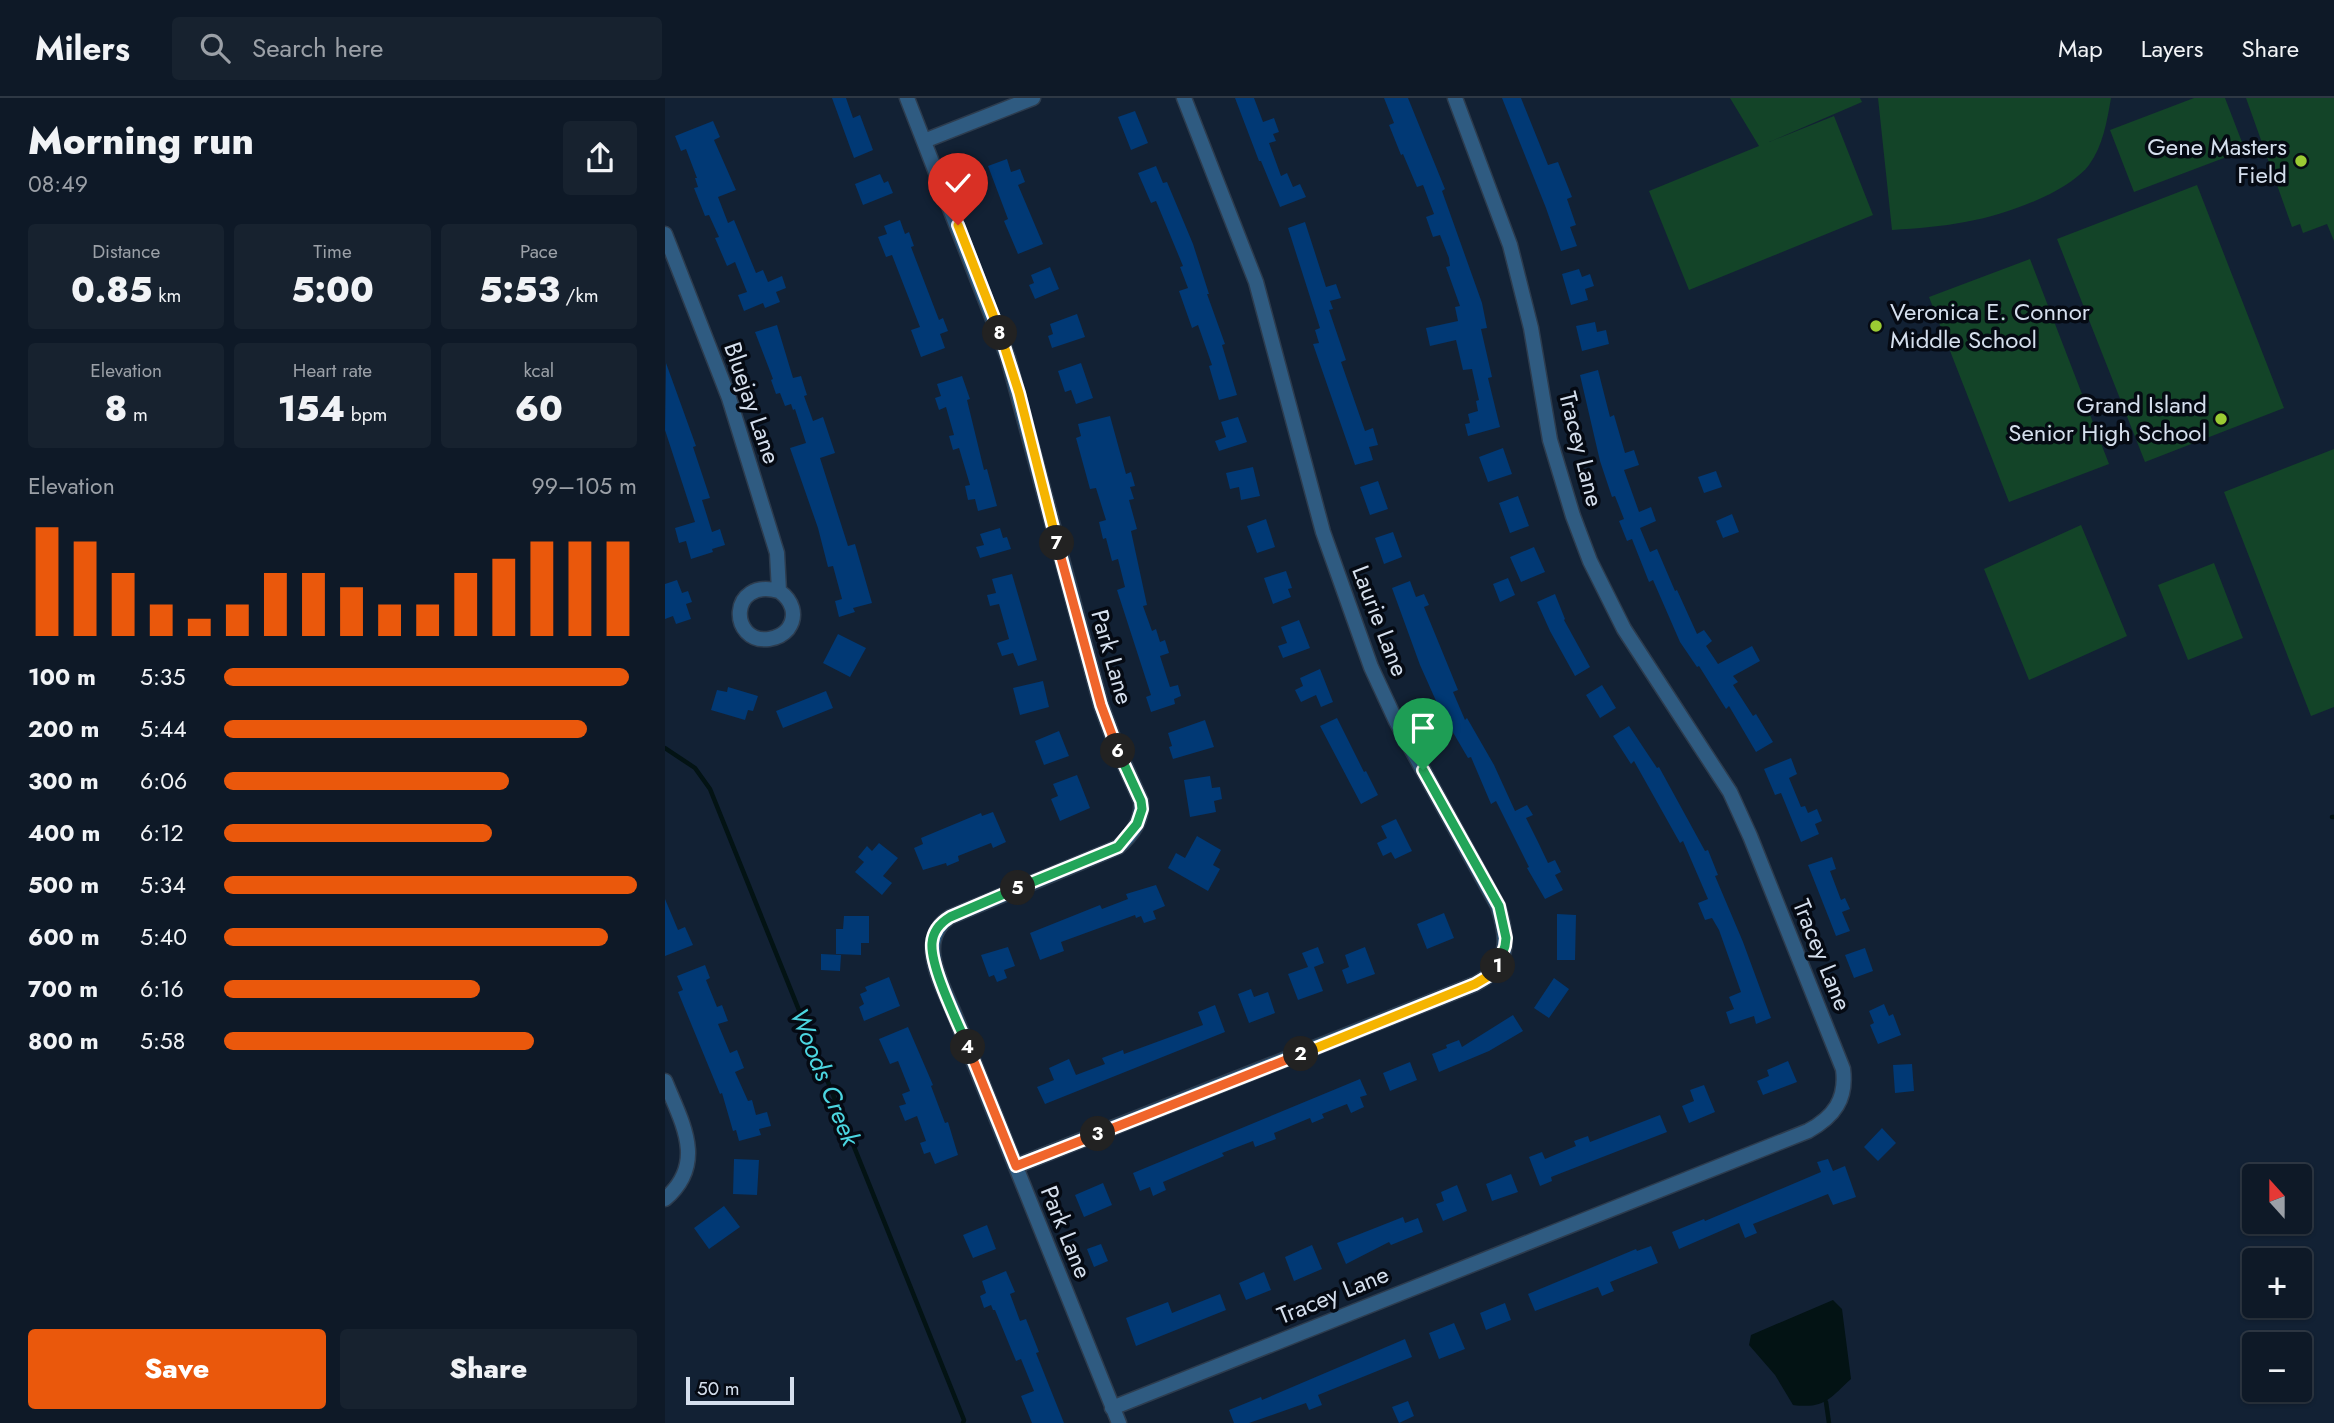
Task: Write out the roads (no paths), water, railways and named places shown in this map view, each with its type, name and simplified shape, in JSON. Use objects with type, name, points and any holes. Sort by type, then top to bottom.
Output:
[{"type":"street","name":"Park Lane","points":[[907,98],[1009,358],[1101,705],[1117,748],[1139,794],[1142,809],[1132,833],[1118,847],[955,914],[942,922],[934,934],[932,947],[935,965],[1119,1423]]},
{"type":"street","points":[[923,141],[1033,98]]},
{"type":"street","name":"Laurie Lane","points":[[1016,1166],[1475,984],[1492,974],[1505,946],[1499,906],[1396,721],[1358,633],[1315,505],[1256,282],[1184,98]]},
{"type":"street","name":"Tracey Lane","points":[[1112,1408],[1808,1130],[1831,1115],[1844,1091],[1843,1069],[1839,1058],[1730,792],[1638,653],[1590,562],[1550,440],[1529,318],[1510,245],[1455,98]]},
{"type":"street","name":"Bluejay Lane","points":[[665,234],[729,398],[776,553],[779,591]]},
{"type":"street","points":[[665,1081],[687,1134],[689,1147],[688,1165],[684,1175],[677,1188],[665,1199]]},
{"type":"waterway","name":"Woods Creek","points":[[665,748],[695,768],[710,789],[963,1423]]},
{"type":"waterway","points":[[1826,1402],[1829,1423]]},
{"type":"place","name":"Gene Masters Field","points":[[2301,161]]},
{"type":"place","name":"Veronica E. Connor Middle School","points":[[1876,326]]},
{"type":"place","name":"Grand Island Senior High School","points":[[2221,419]]}]
